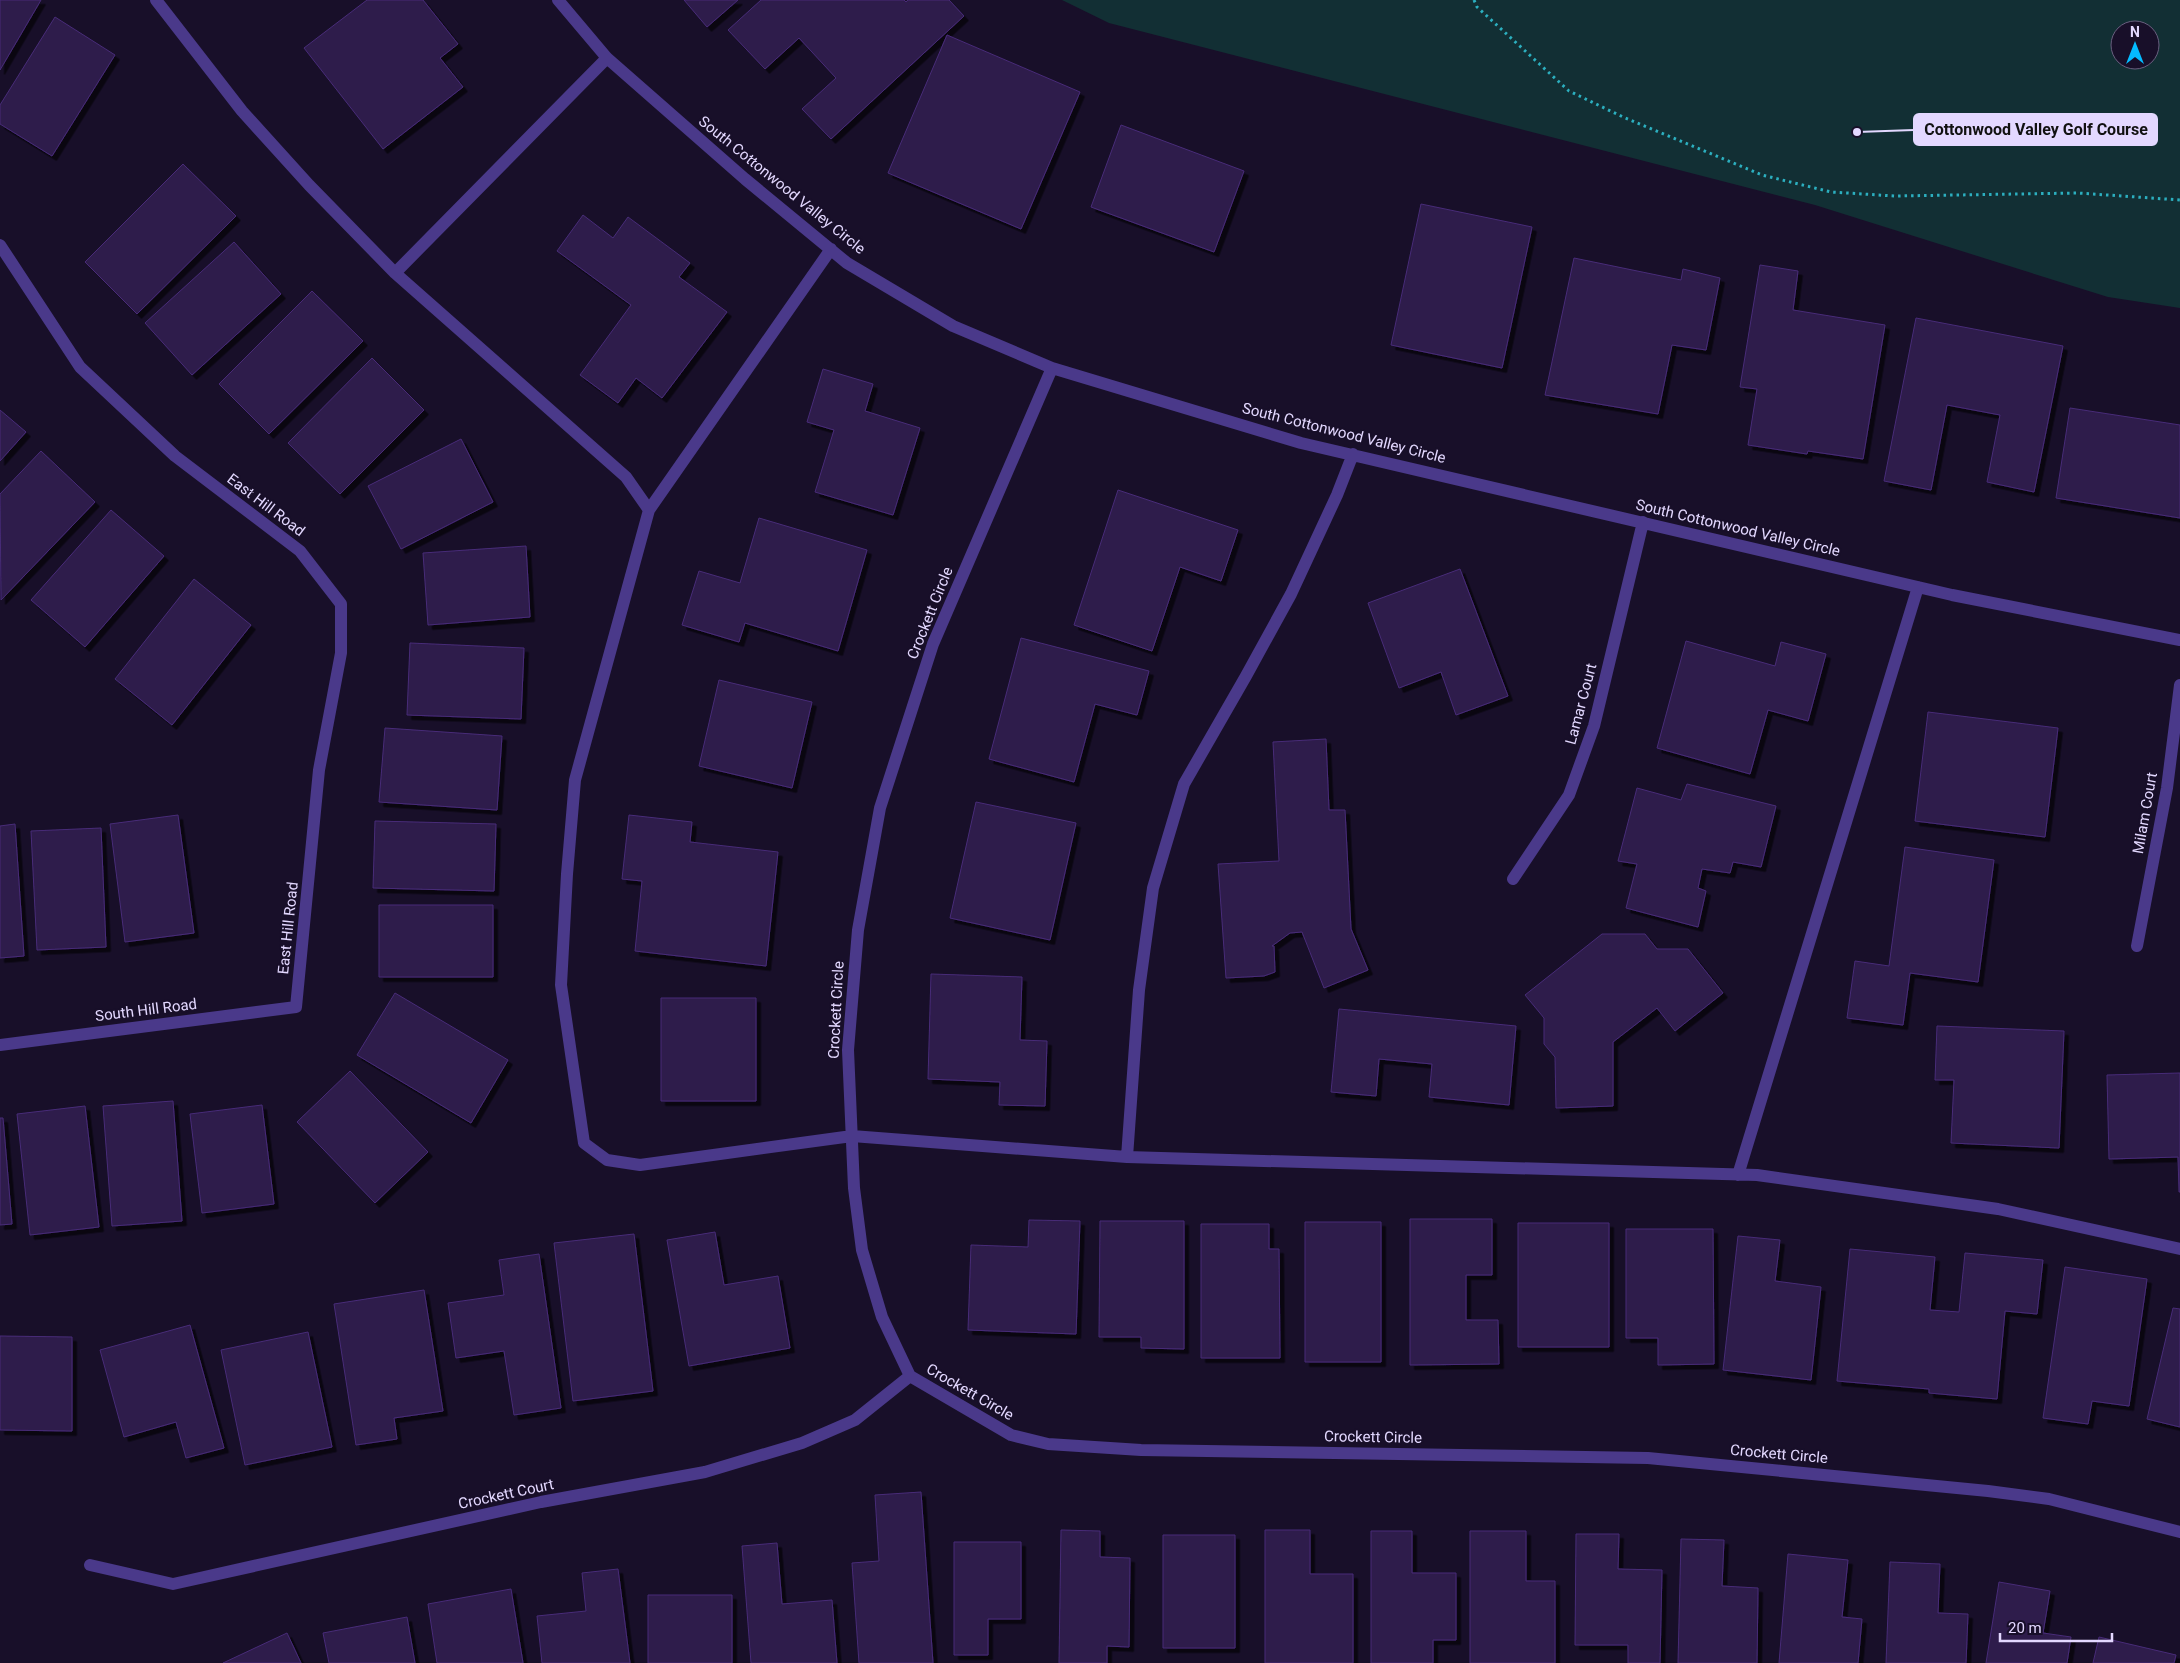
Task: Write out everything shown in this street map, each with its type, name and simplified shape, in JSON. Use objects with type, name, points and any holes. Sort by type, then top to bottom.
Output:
[{"type":"street","points":[[156,0],[242,110],[309,185],[395,273],[626,477],[649,510]]},
{"type":"street","name":"South Cottonwood Valley Circle","points":[[558,0],[607,58],[745,179],[847,263],[953,326],[1052,368],[1301,443],[1918,587],[2180,640]]},
{"type":"street","points":[[395,273],[607,58]]},
{"type":"street","name":"East Hill Road","points":[[0,245],[80,367],[174,456],[300,551],[341,604],[341,653],[319,770],[296,1007]]},
{"type":"street","points":[[831,249],[649,510],[575,780],[567,874],[561,985],[584,1143],[607,1160],[640,1165],[852,1136],[1127,1157],[1756,1175],[1998,1209],[2180,1250]]},
{"type":"street","name":"Crockett Circle","points":[[1052,368],[933,644],[880,808],[858,930],[848,1050],[854,1188],[862,1250],[882,1317],[910,1376],[1011,1435],[1048,1444],[1141,1450],[1648,1458],[1988,1491],[2050,1499],[2180,1532]]},
{"type":"street","points":[[1127,1157],[1139,990],[1153,888],[1184,784],[1291,594],[1337,495],[1352,454]]},
{"type":"street","name":"Lamar Court","points":[[1513,879],[1570,795],[1594,726],[1643,522]]},
{"type":"street","points":[[1738,1175],[1918,587]]},
{"type":"street","name":"Milam Court","points":[[2137,946],[2167,788],[2180,685]]},
{"type":"street","name":"South Hill Road","points":[[0,1045],[296,1007]]},
{"type":"street","name":"Crockett Court","points":[[90,1565],[174,1584],[541,1502],[705,1472],[802,1443],[855,1420],[910,1376]]},
{"type":"path","points":[[1474,0],[1477,8],[1570,91],[1623,117],[1762,175],[1831,192],[1886,196],[2078,193],[2180,200]]},
{"type":"green space","points":[[1062,0],[2180,0],[2180,308],[2108,297],[1815,205],[1109,23]]},
{"type":"building","points":[[0,0],[41,0],[0,70]]},
{"type":"building","points":[[367,0],[423,0],[458,44],[440,58],[463,87],[383,149],[304,48]]},
{"type":"building","points":[[684,0],[738,0],[707,27]]},
{"type":"building","points":[[761,0],[904,0],[906,2],[908,0],[949,0],[964,16],[831,139],[802,109],[836,78],[799,38],[765,69],[728,30]]},
{"type":"building","points":[[55,17],[115,55],[52,156],[0,124],[0,105]]},
{"type":"building","points":[[947,35],[1080,92],[1021,229],[888,173]]},
{"type":"building","points":[[1121,125],[1244,171],[1214,252],[1091,207]]},
{"type":"building","points":[[183,164],[236,216],[137,314],[85,262]]},
{"type":"building","points":[[1421,204],[1532,227],[1502,368],[1391,345]]},
{"type":"building","points":[[583,215],[613,238],[628,217],[690,263],[679,277],[727,312],[662,398],[636,378],[618,403],[580,375],[631,305],[557,251]]},
{"type":"building","points":[[234,242],[281,294],[192,375],[145,323]]},
{"type":"building","points":[[1574,258],[1681,280],[1683,269],[1720,278],[1706,350],[1672,345],[1658,414],[1545,395]]},
{"type":"building","points":[[1760,265],[1798,271],[1793,310],[1885,325],[1863,459],[1808,451],[1807,454],[1748,445],[1757,389],[1740,387]]},
{"type":"building","points":[[312,291],[363,341],[269,434],[219,384]]},
{"type":"building","points":[[1916,318],[2063,346],[2034,492],[1987,482],[2000,415],[1947,405],[1931,490],[1884,481]]},
{"type":"building","points":[[372,358],[424,410],[340,494],[288,443]]},
{"type":"building","points":[[823,369],[873,384],[865,411],[920,428],[893,515],[815,492],[834,430],[807,422]]},
{"type":"building","points":[[2070,408],[2180,425],[2180,518],[2056,498]]},
{"type":"building","points":[[0,410],[26,432],[0,461]]},
{"type":"building","points":[[461,439],[493,502],[401,549],[368,486]]},
{"type":"building","points":[[41,451],[95,502],[1,600],[0,494]]},
{"type":"building","points":[[1118,490],[1238,530],[1221,581],[1180,567],[1152,651],[1074,625]]},
{"type":"building","points":[[111,510],[164,556],[85,647],[31,600]]},
{"type":"building","points":[[759,518],[867,550],[838,651],[745,623],[739,642],[682,625],[699,571],[740,583]]},
{"type":"building","points":[[526,546],[530,617],[428,625],[423,553]]},
{"type":"building","points":[[1460,569],[1508,696],[1456,715],[1441,672],[1399,688],[1368,603]]},
{"type":"building","points":[[194,579],[251,625],[172,725],[115,679]]},
{"type":"building","points":[[1021,638],[1149,671],[1137,715],[1095,704],[1074,782],[989,759]]},
{"type":"building","points":[[1686,641],[1775,666],[1781,642],[1826,654],[1808,721],[1768,710],[1750,774],[1657,748]]},
{"type":"building","points":[[410,643],[524,648],[521,719],[407,715]]},
{"type":"building","points":[[719,680],[812,702],[792,788],[699,766]]},
{"type":"building","points":[[1928,712],[2058,728],[2045,837],[1915,821]]},
{"type":"building","points":[[385,728],[502,736],[497,810],[379,802]]},
{"type":"building","points":[[1326,739],[1329,810],[1345,810],[1351,929],[1368,970],[1324,988],[1302,932],[1290,933],[1272,946],[1274,946],[1275,972],[1264,976],[1226,978],[1218,864],[1279,861],[1273,742]]},
{"type":"building","points":[[1687,784],[1776,806],[1761,867],[1733,862],[1730,873],[1702,869],[1698,888],[1706,891],[1698,927],[1626,908],[1637,864],[1618,861],[1637,788],[1681,800]]},
{"type":"building","points":[[976,802],[1076,823],[1050,940],[950,918]]},
{"type":"building","points":[[178,815],[194,933],[125,942],[110,824]]},
{"type":"building","points":[[629,815],[692,822],[690,842],[778,852],[766,966],[635,951],[642,881],[622,879]]},
{"type":"building","points":[[375,821],[496,824],[494,891],[373,888]]},
{"type":"building","points":[[15,824],[24,956],[0,958],[0,826]]},
{"type":"building","points":[[101,828],[106,947],[37,950],[31,831]]},
{"type":"building","points":[[1905,847],[1994,860],[1978,982],[1910,973],[1903,1025],[1847,1018],[1855,961],[1889,966]]},
{"type":"building","points":[[379,905],[493,905],[493,977],[379,977]]},
{"type":"building","points":[[1602,934],[1645,934],[1657,949],[1688,949],[1723,993],[1675,1031],[1657,1008],[1613,1042],[1613,1106],[1556,1108],[1555,1057],[1544,1044],[1544,1018],[1525,995]]},
{"type":"building","points":[[931,974],[1022,977],[1020,1040],[1047,1041],[1045,1106],[999,1105],[1000,1082],[928,1079]]},
{"type":"building","points":[[395,993],[508,1060],[471,1123],[357,1055]]},
{"type":"building","points":[[661,998],[756,998],[756,1101],[661,1101]]},
{"type":"building","points":[[1339,1009],[1516,1026],[1509,1105],[1429,1097],[1432,1064],[1379,1059],[1376,1096],[1331,1092]]},
{"type":"building","points":[[1937,1026],[2064,1031],[2059,1148],[1951,1143],[1954,1080],[1935,1080]]},
{"type":"building","points":[[350,1071],[428,1152],[375,1203],[297,1122]]},
{"type":"building","points":[[2180,1073],[2179,1192],[2178,1157],[2109,1159],[2107,1075]]},
{"type":"building","points":[[173,1101],[182,1221],[112,1226],[103,1106]]},
{"type":"building","points":[[262,1105],[274,1204],[202,1213],[190,1114]]},
{"type":"building","points":[[85,1106],[99,1227],[30,1235],[17,1114]]},
{"type":"building","points":[[0,1118],[3,1118],[12,1224],[0,1225]]},
{"type":"building","points":[[1410,1219],[1492,1219],[1492,1275],[1466,1275],[1466,1320],[1498,1320],[1499,1364],[1410,1365]]},
{"type":"building","points":[[1029,1220],[1080,1221],[1076,1334],[968,1330],[971,1245],[1028,1247]]},
{"type":"building","points":[[1100,1221],[1184,1221],[1184,1349],[1141,1348],[1141,1337],[1099,1337]]},
{"type":"building","points":[[1305,1222],[1381,1222],[1381,1362],[1305,1362]]},
{"type":"building","points":[[1518,1223],[1609,1223],[1609,1347],[1518,1347]]},
{"type":"building","points":[[1201,1224],[1269,1224],[1269,1249],[1279,1249],[1280,1358],[1201,1358]]},
{"type":"building","points":[[1626,1229],[1713,1229],[1714,1364],[1658,1365],[1658,1338],[1626,1338]]},
{"type":"building","points":[[715,1232],[724,1285],[778,1276],[790,1348],[689,1366],[667,1240]]},
{"type":"building","points":[[634,1234],[653,1391],[573,1401],[554,1243]]},
{"type":"building","points":[[1738,1236],[1780,1240],[1775,1281],[1821,1287],[1811,1380],[1723,1370]]},
{"type":"building","points":[[1850,1249],[1935,1257],[1930,1310],[1959,1312],[1965,1253],[2043,1260],[2037,1314],[2005,1311],[1997,1399],[1929,1393],[1929,1389],[1837,1381]]},
{"type":"building","points":[[539,1254],[561,1408],[514,1415],[504,1351],[456,1358],[448,1303],[504,1295],[499,1260]]},
{"type":"building","points":[[2065,1267],[2147,1279],[2129,1406],[2092,1401],[2088,1424],[2043,1418]]},
{"type":"building","points":[[424,1290],[443,1411],[394,1418],[397,1439],[356,1445],[334,1304]]},
{"type":"building","points":[[2173,1308],[2180,1309],[2180,1427],[2147,1419]]},
{"type":"building","points":[[190,1325],[224,1448],[186,1458],[176,1422],[124,1437],[100,1350]]},
{"type":"building","points":[[308,1332],[332,1447],[245,1465],[221,1350]]},
{"type":"building","points":[[0,1336],[72,1337],[72,1431],[0,1430]]},
{"type":"building","points":[[921,1492],[933,1663],[859,1663],[852,1563],[879,1561],[875,1495]]},
{"type":"building","points":[[1061,1530],[1100,1531],[1100,1557],[1130,1558],[1129,1647],[1107,1646],[1107,1663],[1059,1663]]},
{"type":"building","points":[[1265,1530],[1310,1530],[1310,1574],[1353,1574],[1353,1663],[1265,1663]]},
{"type":"building","points":[[1371,1531],[1412,1531],[1412,1573],[1456,1573],[1456,1640],[1433,1640],[1433,1663],[1371,1663]]},
{"type":"building","points":[[1470,1531],[1526,1531],[1526,1581],[1555,1581],[1555,1663],[1470,1663]]},
{"type":"building","points":[[1576,1534],[1619,1534],[1618,1569],[1662,1570],[1660,1663],[1628,1663],[1628,1645],[1575,1645]]},
{"type":"building","points":[[1163,1535],[1235,1535],[1235,1648],[1163,1648]]},
{"type":"building","points":[[1681,1539],[1724,1540],[1722,1586],[1758,1588],[1757,1663],[1678,1663]]},
{"type":"building","points":[[954,1542],[1021,1542],[1021,1619],[988,1619],[988,1655],[954,1655]]},
{"type":"building","points":[[777,1543],[782,1604],[832,1600],[837,1663],[751,1663],[742,1546]]},
{"type":"building","points":[[1788,1554],[1848,1560],[1842,1617],[1862,1619],[1858,1663],[1779,1663]]},
{"type":"building","points":[[1890,1562],[1940,1564],[1938,1613],[1968,1614],[1966,1663],[1886,1663]]},
{"type":"building","points":[[618,1569],[630,1663],[542,1663],[537,1616],[586,1611],[582,1573]]},
{"type":"building","points":[[1999,1582],[2050,1591],[2043,1633],[2071,1637],[2067,1663],[1986,1663]]},
{"type":"building","points":[[511,1589],[523,1663],[437,1663],[428,1604]]},
{"type":"building","points":[[648,1595],[732,1595],[732,1663],[648,1663]]},
{"type":"building","points":[[407,1617],[415,1663],[329,1663],[323,1633]]},
{"type":"building","points":[[287,1633],[301,1663],[223,1663]]},
{"type":"building","points":[[2099,1637],[2176,1655],[2174,1663],[2093,1663]]},
{"type":"place","name":"Cottonwood Valley Golf Course","points":[[1857,132]]}]
